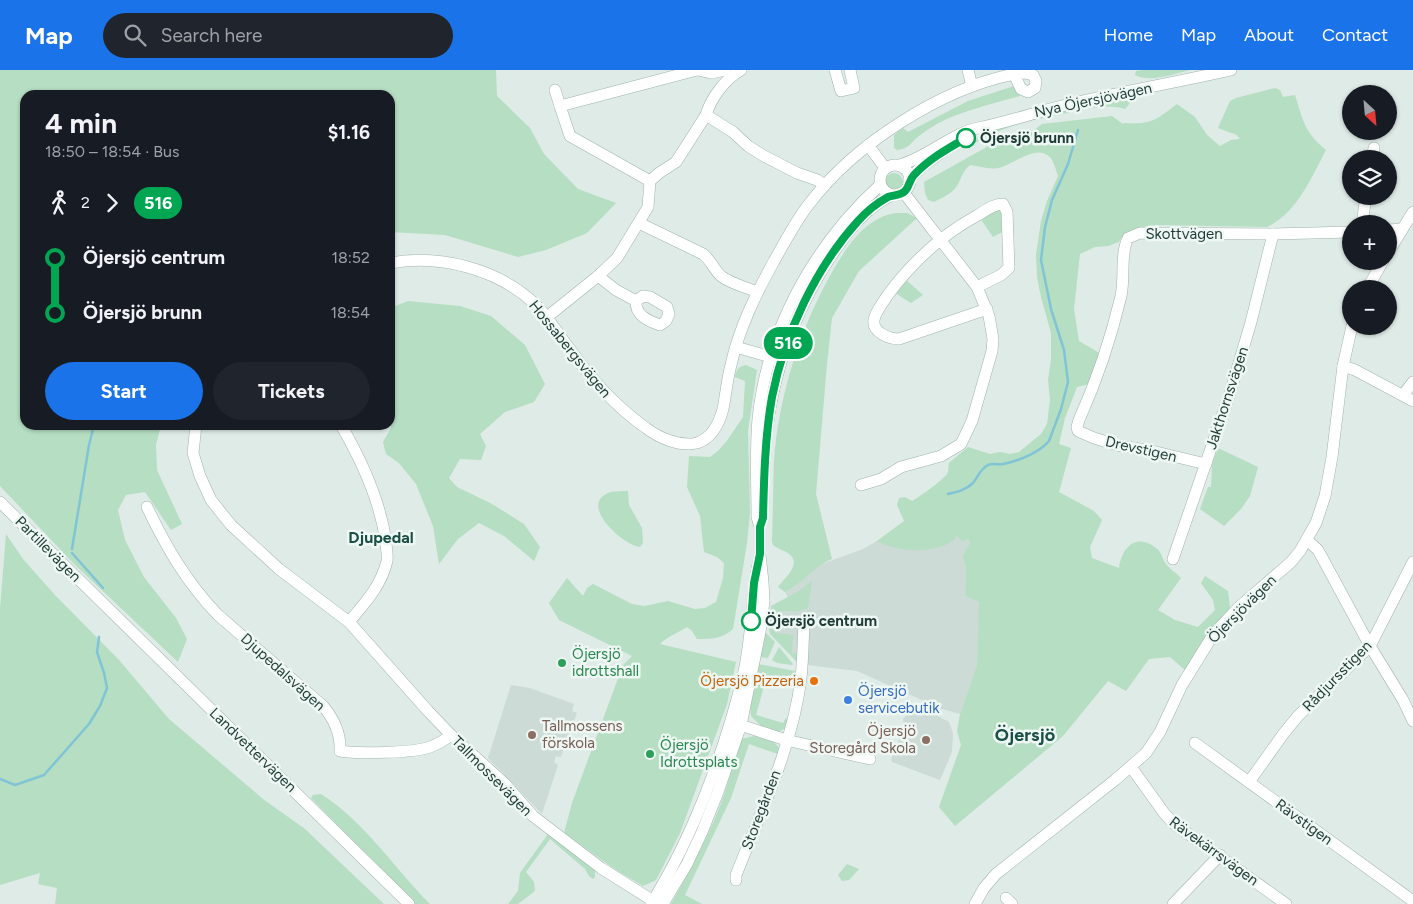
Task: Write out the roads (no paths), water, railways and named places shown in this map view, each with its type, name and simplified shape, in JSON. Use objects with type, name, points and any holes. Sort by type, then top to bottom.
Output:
[{"type":"street","points":[[560,106],[697,70],[711,73],[725,70]]},
{"type":"street","points":[[835,70],[841,91],[854,88],[850,70]]},
{"type":"street","points":[[968,70],[972,86]]},
{"type":"street","name":"Nya Öjersjövägen","points":[[898,194],[909,185],[910,179],[935,156],[986,128],[1007,120],[1062,106],[1230,70]]},
{"type":"street","points":[[547,317],[598,276],[617,258],[648,207],[650,181],[676,162],[722,86],[738,71]]},
{"type":"street","name":"Hossabergsvägen","points":[[395,263],[424,260],[453,263],[505,282],[524,295],[547,317],[596,383],[625,413],[656,435],[676,442],[697,442],[706,438],[717,425],[722,412],[731,363],[758,292],[790,231],[825,185],[841,168],[868,145],[920,112],[972,86],[1014,74]]},
{"type":"street","points":[[554,90],[570,136],[650,181]]},
{"type":"street","points":[[706,115],[733,132],[748,146],[764,156],[825,185]]},
{"type":"street","name":"Nya Öjersjövägen","points":[[885,168],[913,161],[977,128],[986,128]]},
{"type":"street","points":[[861,485],[881,479],[901,466],[941,456],[960,444],[972,420],[992,351],[992,329],[987,309],[977,287],[940,239],[898,194],[885,192],[880,185],[880,176],[885,168],[868,145]]},
{"type":"street","points":[[899,165],[905,169],[910,179]]},
{"type":"street","points":[[656,903],[690,832],[735,724],[751,621],[754,583],[760,554],[760,527],[757,517],[758,419],[770,356],[779,329],[812,267],[853,212],[880,185]]},
{"type":"street","points":[[760,527],[763,518],[765,455],[771,406],[782,360],[803,304],[833,252],[859,220],[872,207],[898,194]]},
{"type":"street","points":[[977,287],[1007,272],[1009,268],[1007,212],[1004,205],[994,206],[940,239],[919,258],[883,302],[874,318],[875,326],[878,331],[886,336],[899,339],[987,309]]},
{"type":"street","points":[[1397,238],[1413,212]]},
{"type":"street","points":[[639,223],[704,254],[710,259],[721,276],[731,282],[758,292]]},
{"type":"street","points":[[1397,230],[1402,230]]},
{"type":"street","name":"Skottvägen","points":[[1078,431],[1077,426],[1096,380],[1121,297],[1128,238],[1140,233],[1273,234],[1342,232]]},
{"type":"street","name":"Jakthornsvägen","points":[[1172,559],[1220,424],[1252,322],[1273,234]]},
{"type":"street","points":[[598,276],[616,290],[636,301]]},
{"type":"street","name":"Öjersjövägen","points":[[975,904],[984,888],[996,874],[1146,753],[1165,723],[1182,685],[1213,635],[1238,608],[1291,562],[1307,540],[1321,510],[1327,484],[1343,366],[1350,335]]},
{"type":"street","points":[[736,347],[782,360]]},
{"type":"street","points":[[1343,366],[1355,370],[1413,401]]},
{"type":"street","points":[[1403,395],[1413,382]]},
{"type":"street","name":"Tallmossevägen","points":[[195,430],[193,444],[194,458],[200,476],[215,506],[231,525],[252,546],[349,622],[354,630],[377,652],[428,711],[451,735],[504,783],[525,809],[601,868],[656,903]]},
{"type":"street","points":[[344,430],[366,472],[384,531],[388,558],[382,577],[373,594],[349,622]]},
{"type":"street","name":"Drevstigen","points":[[1078,431],[1117,445],[1206,464]]},
{"type":"street","name":"Partillevägen","points":[[0,502],[96,596]]},
{"type":"street","name":"Djupedalsvägen","points":[[147,507],[171,554],[202,598],[218,615],[330,714],[338,732],[340,751],[360,753],[417,750],[429,748],[451,735]]},
{"type":"street","points":[[1307,540],[1318,550],[1413,721]]},
{"type":"street","name":"Rådjursstigen","points":[[1249,782],[1284,733],[1313,699],[1370,646],[1413,562]]},
{"type":"street","name":"Landvettervägen","points":[[96,596],[409,904]]},
{"type":"street","name":"Storegården","points":[[736,880],[736,874],[773,783],[786,740],[801,679],[804,624]]},
{"type":"street","points":[[735,724],[786,740],[870,759]]},
{"type":"street","name":"Rävstigen","points":[[1195,743],[1413,901]]},
{"type":"street","name":"Rävekärrsvägen","points":[[1131,767],[1168,818],[1286,904]]},
{"type":"street","points":[[1173,904],[1220,855]]},
{"type":"waterway","points":[[948,494],[970,485],[988,465],[1015,461],[1040,449],[1049,441],[1061,409],[1068,382],[1064,350],[1051,309],[1041,260],[1045,227],[1052,200],[1068,164],[1078,130]]},
{"type":"waterway","points":[[72,549],[93,430]]},
{"type":"waterway","points":[[72,553],[103,588]]},
{"type":"waterway","points":[[0,779],[15,785],[44,775],[89,724],[100,706],[107,688],[97,652],[99,637]]},
{"type":"place","name":"Öjersjö brunn","points":[[966,138]]},
{"type":"place","name":"Öjersjö centrum","points":[[751,621]]},
{"type":"place","name":"Öjersjö idrottshall","points":[[562,663]]},
{"type":"place","name":"Öjersjö Pizzeria","points":[[814,681]]},
{"type":"place","name":"Öjersjö servicebutik","points":[[848,700]]},
{"type":"place","name":"Tallmossens förskola","points":[[532,735]]},
{"type":"place","name":"Öjersjö Storegård Skola","points":[[926,740]]},
{"type":"place","name":"Öjersjö Idrottsplats","points":[[650,754]]},
{"type":"district","name":"Djupedal","points":[[381,537]]},
{"type":"district","name":"Öjersjö","points":[[1025,735]]}]
